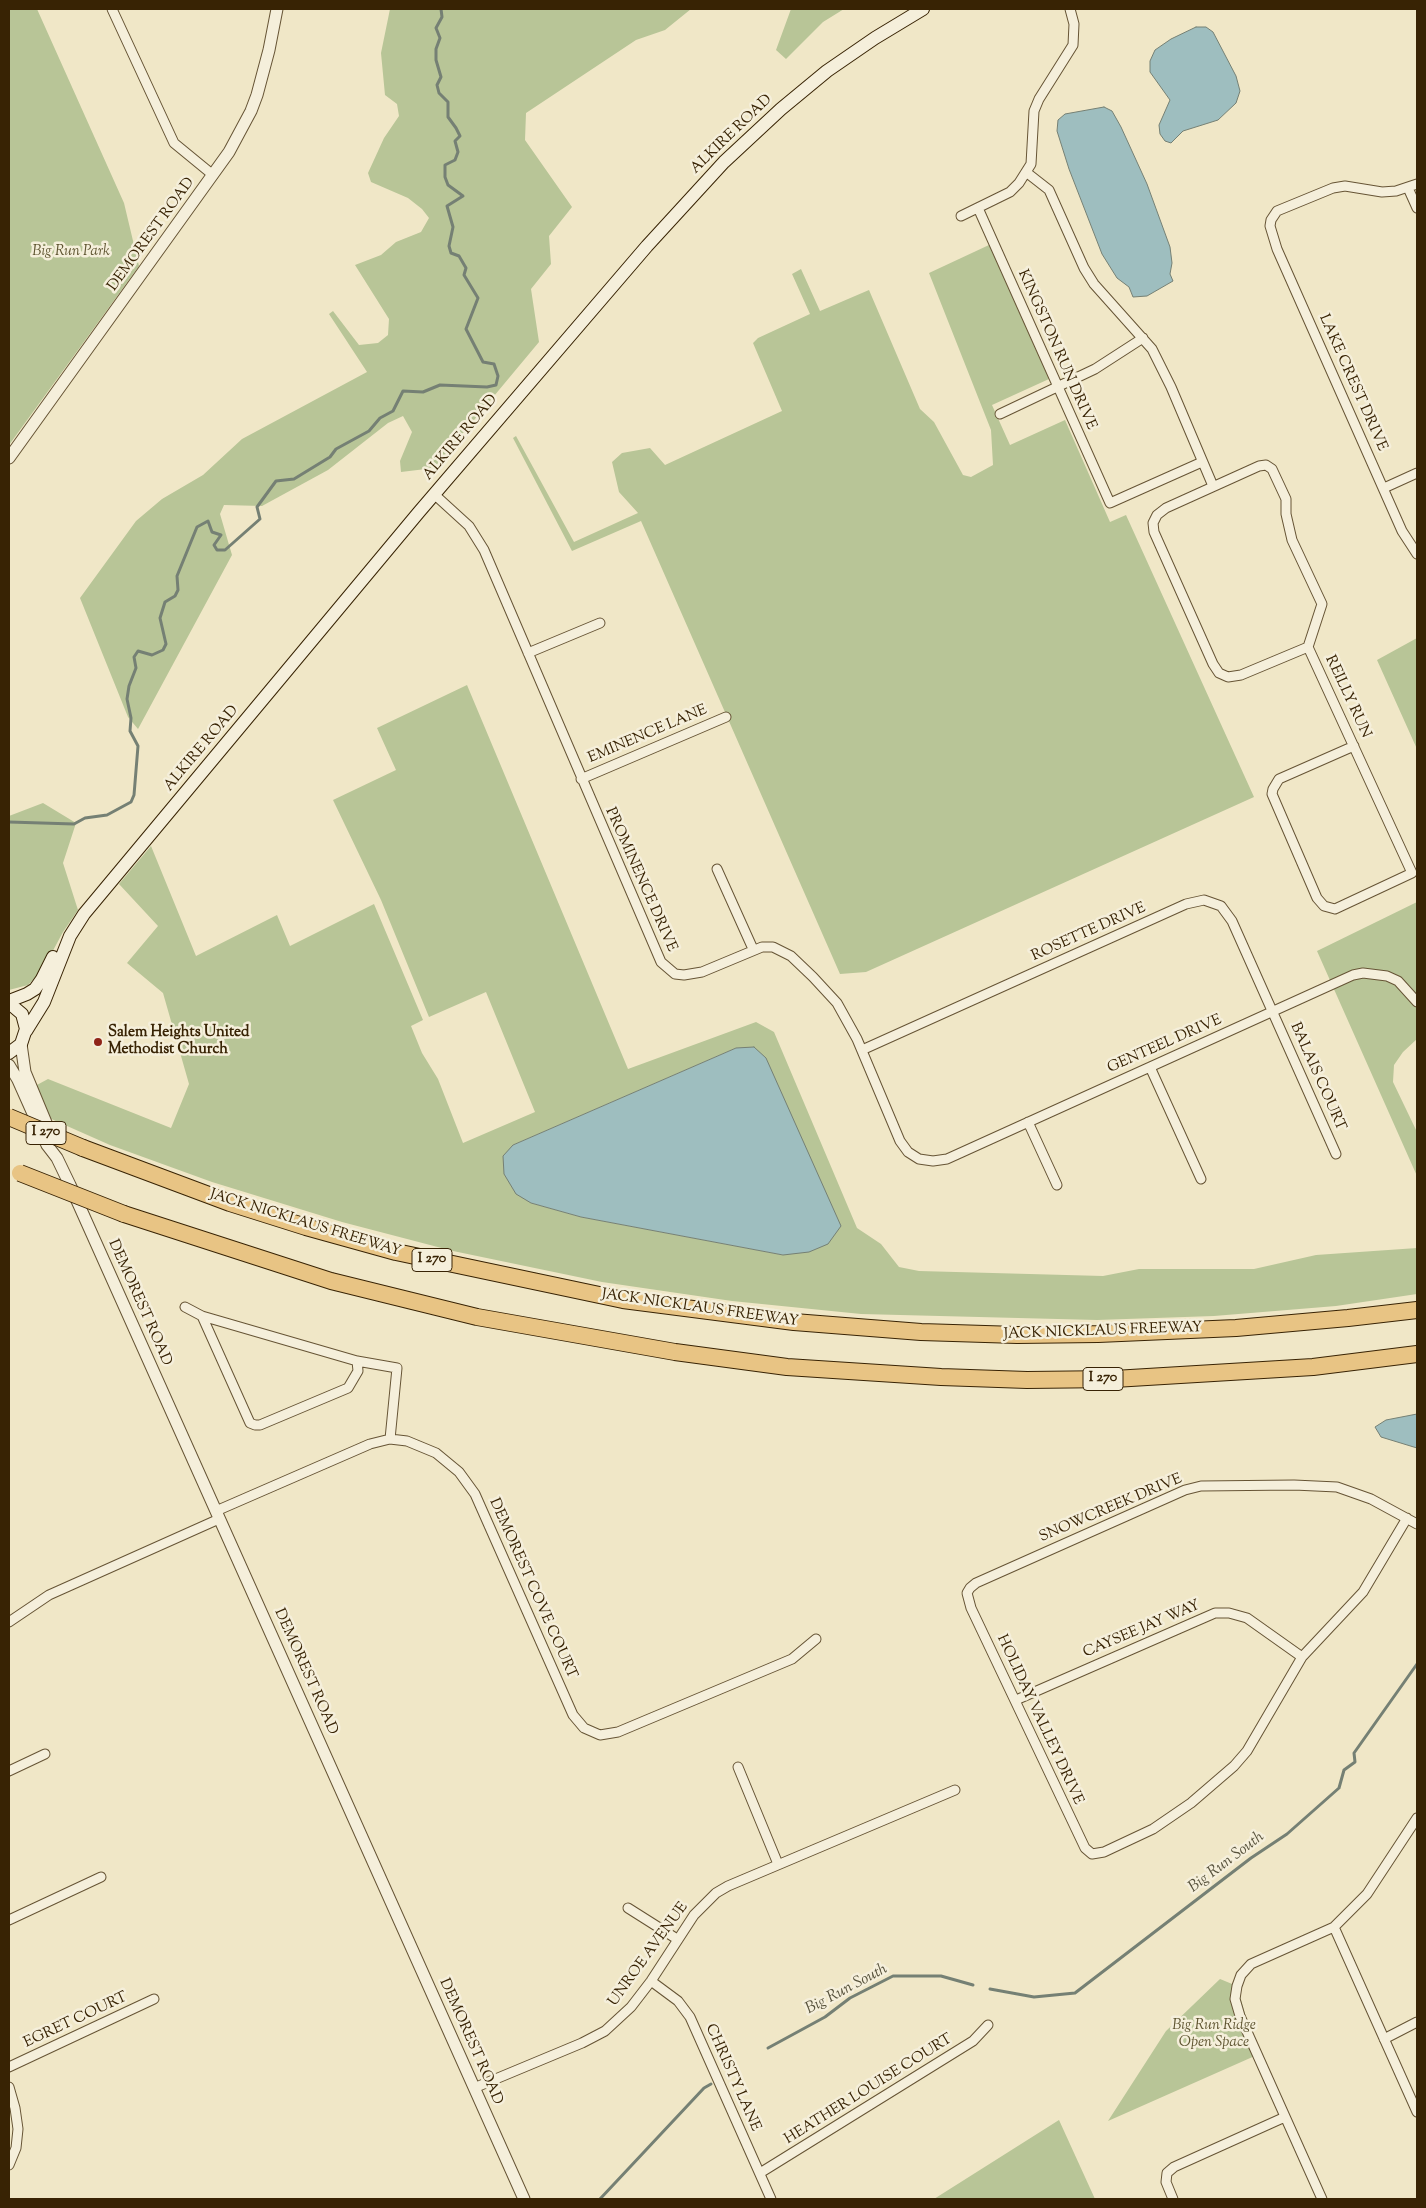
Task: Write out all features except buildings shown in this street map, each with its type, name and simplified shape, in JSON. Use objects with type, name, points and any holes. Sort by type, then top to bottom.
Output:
[{"type":"highway","name":"JACK NICKLAUS FREEWAY","points":[[9,1118],[230,1203],[306,1227],[396,1252],[623,1300],[794,1322],[921,1332],[1017,1335],[1098,1334],[1236,1328],[1417,1310]]},
{"type":"highway","name":"I 270","points":[[14,1170],[124,1214],[331,1281],[477,1317],[675,1352],[787,1367],[1027,1380],[1114,1379],[1313,1367],[1417,1354]]},
{"type":"main road","name":"ALKIRE ROAD","points":[[21,1044],[26,1031],[44,1002],[70,936],[84,914],[434,495],[647,246],[724,162],[781,109],[827,71],[875,38],[923,9]]},
{"type":"main road","name":"ALKIRE ROAD","points":[[9,1002],[27,994],[36,987],[59,946],[70,936]]},
{"type":"main road","points":[[9,1002],[22,1014],[26,1031]]},
{"type":"main road","points":[[9,1053],[21,1044]]},
{"type":"street","points":[[112,9],[174,143],[186,155],[213,175]]},
{"type":"street","name":"DEMOREST ROAD","points":[[9,458],[229,152],[251,111],[269,50],[278,9]]},
{"type":"street","points":[[961,216],[1010,192],[1026,172],[1032,156],[1034,111],[1039,99],[1073,45],[1074,24],[1070,9]]},
{"type":"street","points":[[1026,172],[1049,190],[1084,268],[1106,299],[1152,349],[1171,387],[1212,486],[1166,508],[1157,515],[1152,523],[1154,532],[1213,664],[1219,673],[1228,677],[1241,675],[1308,647]]},
{"type":"street","points":[[1417,184],[1408,188],[1417,208]]},
{"type":"street","name":"LAKE CREST DRIVE","points":[[1408,188],[1382,192],[1352,187],[1333,188],[1278,211],[1271,220],[1270,232],[1402,531],[1417,554]]},
{"type":"street","name":"KINGSTON RUN DRIVE","points":[[978,208],[1110,503],[1202,462]]},
{"type":"street","points":[[1000,414],[1112,359],[1143,338]]},
{"type":"street","name":"REILLY RUN","points":[[1212,486],[1259,466],[1266,465],[1272,469],[1286,499],[1286,514],[1292,540],[1322,604],[1308,647],[1354,746],[1412,874],[1335,909],[1324,906],[1317,898],[1272,794],[1273,788],[1279,779],[1354,746]]},
{"type":"street","points":[[1384,488],[1417,473]]},
{"type":"street","name":"PROMINENCE DRIVE","points":[[434,495],[458,514],[477,537],[498,580],[656,954],[667,968],[675,974],[693,975],[753,949],[762,947],[773,947],[791,956],[837,1003],[862,1050],[900,1141],[908,1152],[919,1159]]},
{"type":"street","points":[[528,653],[600,622]]},
{"type":"street","name":"EMINENCE LANE","points":[[581,778],[726,717]]},
{"type":"street","points":[[716,869],[753,949]]},
{"type":"street","name":"ROSETTE DRIVE","points":[[862,1050],[1186,904],[1204,900],[1221,906],[1227,913],[1272,1012]]},
{"type":"street","name":"GENTEEL DRIVE","points":[[919,1159],[933,1161],[946,1159],[1353,975],[1363,973],[1387,976],[1398,981],[1417,1002]]},
{"type":"street","name":"BALAIS COURT","points":[[1272,1012],[1336,1154]]},
{"type":"street","name":"DEMOREST ROAD","points":[[21,1044],[25,1072],[54,1141],[58,1158],[524,2199]]},
{"type":"street","name":"DEMOREST ROAD","points":[[9,1065],[18,1080],[47,1144],[58,1158]]},
{"type":"street","points":[[1150,1067],[1201,1179]]},
{"type":"street","points":[[1028,1122],[1057,1185]]},
{"type":"street","points":[[9,1622],[49,1595],[352,1451],[390,1439],[397,1368],[357,1361],[202,1316],[185,1307]]},
{"type":"street","points":[[202,1316],[250,1423],[255,1425],[260,1425],[348,1388],[358,1371],[357,1361]]},
{"type":"street","name":"DEMOREST COVE COURT","points":[[390,1439],[407,1442],[436,1453],[459,1472],[474,1494],[573,1715],[584,1728],[600,1735],[618,1732],[792,1659],[816,1639]]},
{"type":"street","name":"SNOWCREEK DRIVE","points":[[968,1593],[976,1583],[1185,1490],[1200,1486],[1294,1485],[1337,1487],[1371,1499],[1417,1524]]},
{"type":"street","points":[[1302,1657],[1363,1592],[1407,1518]]},
{"type":"street","name":"HOLIDAY VALLEY DRIVE","points":[[968,1593],[971,1608],[1016,1700],[1079,1839],[1092,1854],[1121,1845],[1153,1830],[1191,1803],[1234,1766],[1247,1751],[1302,1657]]},
{"type":"street","name":"CAYSEE JAY WAY","points":[[1016,1700],[1215,1613],[1229,1613],[1247,1618],[1302,1657]]},
{"type":"street","points":[[9,1771],[46,1754]]},
{"type":"street","points":[[738,1767],[778,1864]]},
{"type":"street","name":"UNROE AVENUE","points":[[474,2088],[582,2043],[605,2031],[631,2007],[651,1981],[694,1914],[716,1893],[778,1864],[955,1790]]},
{"type":"street","points":[[1322,2199],[1236,2006],[1235,1992],[1241,1975],[1251,1964],[1334,1926],[1367,1894],[1417,1818]]},
{"type":"street","points":[[9,1920],[101,1877]]},
{"type":"street","points":[[628,1908],[677,1939]]},
{"type":"street","points":[[1334,1926],[1417,2112]]},
{"type":"street","name":"CHRISTY LANE","points":[[651,1981],[678,2001],[690,2016],[771,2199]]},
{"type":"street","name":"EGRET COURT","points":[[9,2067],[154,2000]]},
{"type":"street","points":[[1384,2039],[1417,2022]]},
{"type":"street","name":"HEATHER LOUISE COURT","points":[[760,2173],[973,2041],[988,2024]]},
{"type":"street","points":[[9,2087],[18,2129],[16,2148],[9,2165]]},
{"type":"street","points":[[1173,2199],[1166,2182],[1167,2173],[1188,2159],[1284,2117]]},
{"type":"green space","name":"Big Run Park","points":[[9,9],[37,9],[124,203],[139,266],[9,445]]},
{"type":"green space","points":[[390,9],[691,9],[665,30],[636,40],[526,113],[525,140],[572,207],[549,236],[551,264],[531,289],[539,342],[434,468],[401,472],[400,461],[412,432],[403,416],[388,423],[328,470],[262,506],[224,505],[220,514],[232,555],[138,729],[128,717],[80,598],[136,521],[162,499],[203,475],[242,439],[367,372],[329,314],[333,311],[359,345],[378,343],[388,335],[389,319],[355,265],[381,255],[396,242],[421,232],[429,218],[422,209],[408,198],[371,182],[368,173],[384,138],[399,116],[397,104],[385,95],[381,53]]},
{"type":"green space","points":[[791,9],[844,9],[823,22],[786,59],[776,50]]},
{"type":"green space","points":[[989,245],[1049,379],[992,405],[1010,445],[1065,420],[1110,522],[1126,515],[1254,797],[866,972],[840,974],[641,521],[572,551],[513,438],[516,436],[574,542],[638,513],[619,492],[612,462],[622,453],[650,448],[665,465],[782,411],[753,343],[758,338],[810,314],[792,274],[801,269],[820,311],[869,290],[920,409],[934,422],[963,475],[971,477],[993,465],[991,430],[929,273]]},
{"type":"green space","points":[[1417,638],[1417,749],[1377,660]]},
{"type":"green space","points":[[467,685],[628,1069],[756,1022],[774,1032],[857,1228],[881,1244],[899,1267],[919,1271],[1103,1276],[1139,1269],[1254,1269],[1316,1255],[1417,1248],[1417,1294],[1336,1306],[1214,1316],[1097,1320],[861,1314],[732,1301],[602,1282],[453,1251],[342,1222],[212,1182],[110,1145],[49,1118],[35,1086],[48,1079],[171,1128],[189,1084],[163,993],[127,963],[158,926],[119,884],[151,846],[196,956],[277,915],[290,946],[374,904],[423,1020],[411,1026],[422,1053],[438,1079],[463,1143],[535,1112],[486,992],[429,1017],[381,900],[333,800],[396,770],[377,728]],"holes":[[[736,1048],[783,1255],[581,1217],[531,1203],[513,1145]]]},
{"type":"green space","points":[[43,803],[76,823],[63,863],[78,910],[63,932],[42,971],[28,985],[9,990],[9,816]]},
{"type":"green space","points":[[1417,902],[1417,1039],[1403,1052],[1394,1065],[1393,1082],[1417,1132],[1417,1176],[1317,951]]},
{"type":"green space","name":"Big Run Ridge Open Space","points":[[1220,1979],[1237,1986],[1257,2055],[1108,2121],[1166,2031]]},
{"type":"green space","points":[[1059,2120],[1095,2199],[934,2199]]},
{"type":"water","points":[[1196,27],[1206,27],[1213,32],[1236,76],[1240,91],[1236,103],[1218,120],[1183,131],[1171,143],[1165,141],[1160,134],[1159,125],[1170,100],[1150,72],[1150,61],[1155,50],[1171,39]]},
{"type":"water","points":[[1104,107],[1112,111],[1121,127],[1147,184],[1170,247],[1172,263],[1170,274],[1173,281],[1147,296],[1133,297],[1129,287],[1117,278],[1102,254],[1069,169],[1057,131],[1058,120],[1065,114]]},
{"type":"water","points":[[754,1047],[766,1058],[841,1226],[828,1244],[809,1252],[783,1255],[581,1217],[531,1203],[516,1194],[504,1174],[503,1156],[513,1145],[736,1048]]},
{"type":"water","points":[[1417,1414],[1417,1448],[1381,1437],[1375,1427],[1386,1420]]},
{"type":"waterway","points":[[9,822],[74,824],[85,818],[107,815],[131,802],[134,795],[138,746],[130,731],[131,718],[127,699],[129,686],[136,668],[134,657],[138,651],[152,655],[163,650],[166,644],[160,618],[165,602],[175,596],[178,590],[177,576],[197,527],[208,521],[212,532],[221,535],[214,545],[217,550],[225,550],[260,519],[257,507],[276,481],[294,479],[330,457],[336,449],[369,431],[380,418],[393,411],[403,391],[423,392],[440,385],[487,387],[496,385],[498,376],[494,364],[483,362],[466,329],[478,298],[464,275],[466,268],[459,256],[451,253],[449,246],[453,227],[447,206],[463,196],[448,185],[445,177],[445,165],[455,160],[458,152],[455,141],[460,136],[448,117],[448,102],[439,93],[437,85],[441,77],[436,60],[436,49],[440,38],[436,28],[442,17],[441,9]]},
{"type":"waterway","name":"Big Run South","points":[[990,1989],[1034,1997],[1075,1993],[1251,1858],[1287,1834],[1339,1788],[1344,1770],[1355,1762],[1354,1753],[1417,1664]]},
{"type":"waterway","name":"Big Run South","points":[[768,2048],[825,2017],[850,1998],[893,1976],[941,1976],[973,1985]]},
{"type":"waterway","name":"Big Run South","points":[[600,2199],[704,2088],[711,2084]]},
{"type":"place","name":"Salem Heights United Methodist Church","points":[[98,1042]]}]
